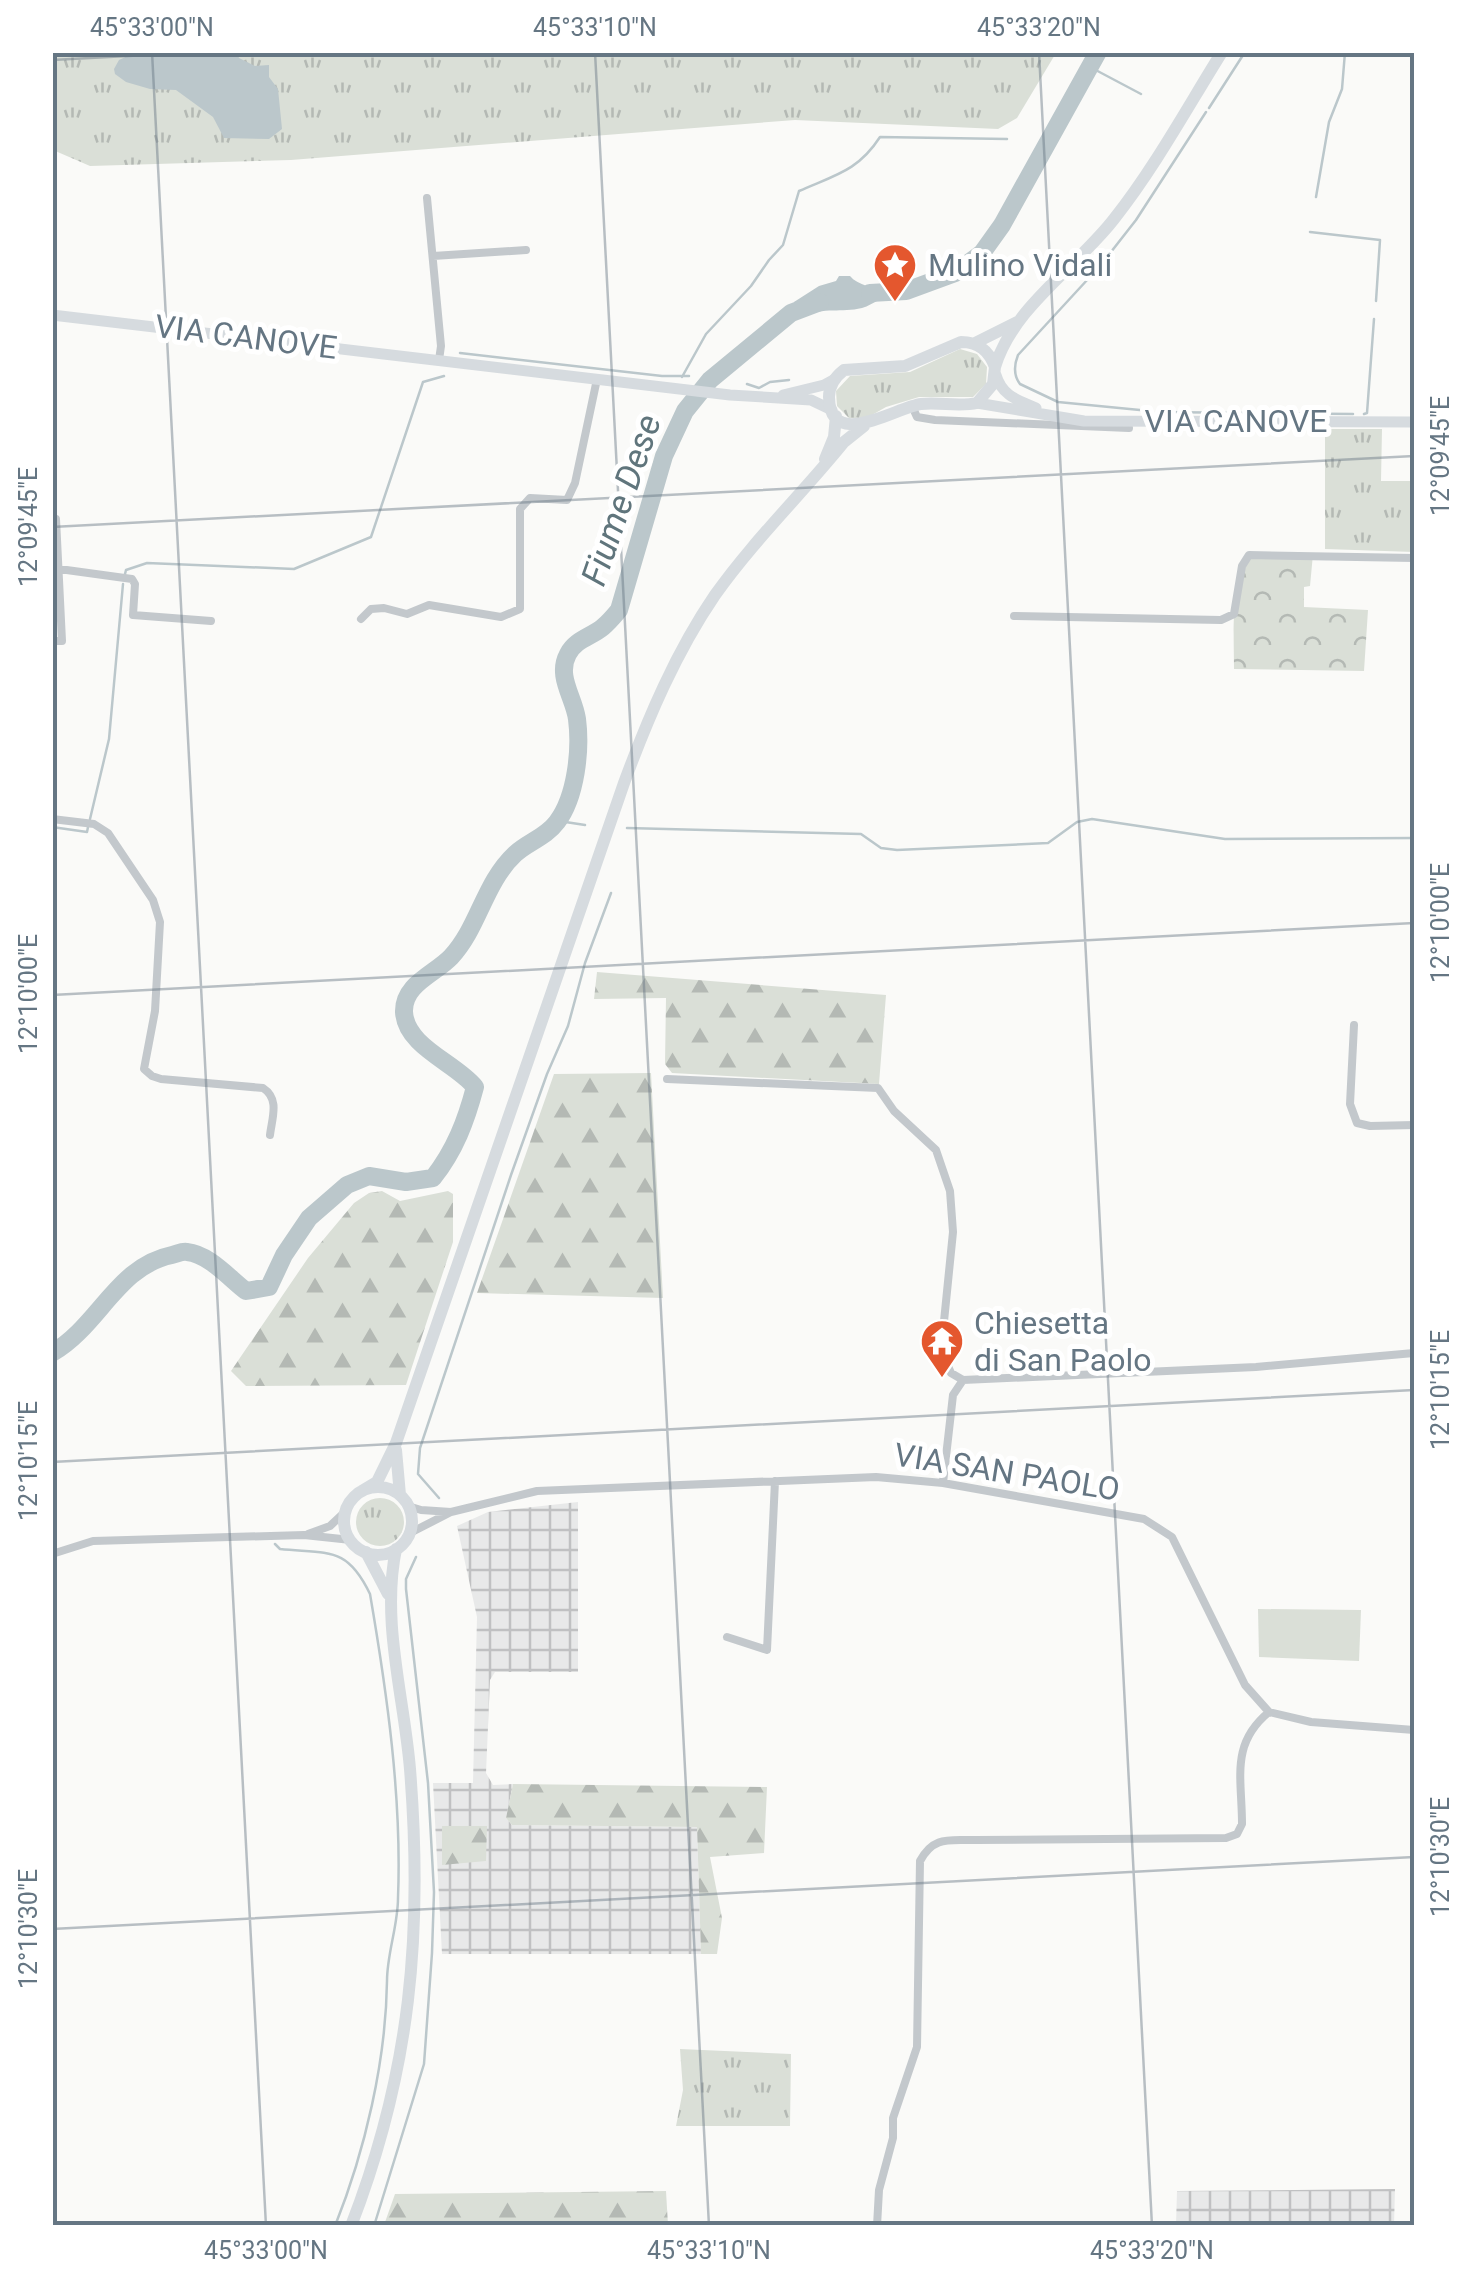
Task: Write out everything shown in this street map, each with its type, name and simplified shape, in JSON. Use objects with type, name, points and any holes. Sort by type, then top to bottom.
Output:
[{"type":"main road","points":[[389,1597],[366,1552],[350,1540],[346,1510],[362,1491],[377,1482],[396,1443],[624,782],[684,647],[714,597],[766,530],[854,431],[912,406],[978,403],[990,392],[1021,320],[1114,220],[1222,52]]},
{"type":"main road","points":[[811,482],[834,437],[834,413],[828,396],[835,379],[852,368],[906,366],[956,343],[975,343],[1021,320]]},
{"type":"main road","points":[[975,343],[988,352],[996,371]]},
{"type":"main road","points":[[834,413],[849,424],[864,426]]},
{"type":"main road","points":[[366,1552],[387,1553],[396,1549],[410,1532],[411,1514],[404,1500],[396,1443]]},
{"type":"main road","points":[[362,1491],[382,1487],[404,1500]]},
{"type":"main road","points":[[352,2226],[393,2088],[416,1945],[410,1764],[389,1597],[396,1549]]},
{"type":"street","points":[[427,198],[441,346],[439,360]]},
{"type":"street","points":[[433,256],[526,250]]},
{"type":"street","name":"VIA CANOVE","points":[[52,315],[764,399],[811,400],[834,413]]},
{"type":"street","name":"VIA CANOVE","points":[[996,371],[998,385],[1010,397],[1059,417]]},
{"type":"street","points":[[361,619],[371,609],[384,608],[407,614],[429,605],[501,617],[520,608],[520,508],[530,498],[567,500],[597,378]]},
{"type":"street","name":"VIA CANOVE","points":[[764,399],[835,379]]},
{"type":"street","name":"VIA CANOVE","points":[[978,403],[1084,421],[1414,422]]},
{"type":"street","name":"VIA CANOVE","points":[[912,406],[916,418],[935,420],[1129,428]]},
{"type":"street","points":[[52,641],[62,641],[55,568],[56,519]]},
{"type":"street","points":[[1014,616],[1220,620],[1234,614],[1242,566],[1249,554],[1414,558]]},
{"type":"street","points":[[55,568],[132,579],[132,615],[211,621]]},
{"type":"street","points":[[52,819],[89,823],[114,840],[153,900],[160,922],[155,1011],[144,1069],[162,1079],[263,1088],[271,1093],[274,1102],[270,1135]]},
{"type":"street","points":[[1354,1025],[1350,1104],[1357,1122],[1370,1126],[1414,1124]]},
{"type":"street","points":[[667,1079],[878,1088],[894,1111],[936,1150],[950,1191],[952,1232],[941,1351],[951,1372],[963,1380],[1256,1367],[1414,1353]]},
{"type":"street","points":[[943,1483],[953,1395],[963,1380]]},
{"type":"street","name":"VIA SAN PAOLO","points":[[410,1532],[450,1512],[538,1491],[876,1477],[943,1483],[1144,1519],[1172,1537],[1245,1685],[1269,1712]]},
{"type":"street","points":[[726,1636],[767,1650],[776,1482]]},
{"type":"street","name":"VIA SAN PAOLO","points":[[404,1500],[450,1512]]},
{"type":"street","points":[[304,1535],[330,1526],[346,1510]]},
{"type":"street","points":[[52,1554],[94,1541],[304,1535],[350,1540]]},
{"type":"street","points":[[877,2226],[896,2108],[917,2047],[920,1861],[930,1845],[976,1840],[1226,1838],[1237,1834],[1242,1824],[1243,1743],[1252,1726],[1269,1712],[1311,1722],[1414,1730]]},
{"type":"shaded area","points":[[136,52],[237,53],[255,66],[269,65],[269,77],[278,89],[282,129],[269,139],[224,138],[213,117],[176,90],[150,89],[126,82],[115,74],[119,60]]},
{"type":"shaded area","points":[[839,276],[850,276],[869,287],[892,289],[892,296],[862,308],[802,316],[794,302]]},
{"type":"shaded area","points":[[578,1502],[578,1672],[495,1672],[490,1680],[486,1773],[493,1785],[513,1784],[506,1818],[512,1825],[697,1827],[701,1954],[442,1954],[433,1783],[473,1783],[477,1617],[457,1526],[488,1512]]},
{"type":"shaded area","points":[[1395,2189],[1394,2225],[1176,2225],[1177,2191]]},
{"type":"green space","points":[[52,53],[1056,53],[1017,118],[998,129],[795,120],[291,160],[90,166],[53,150]]},
{"type":"green space","points":[[960,349],[977,354],[987,367],[986,384],[973,397],[919,397],[886,407],[865,419],[849,418],[837,406],[836,391],[850,376],[910,372]]},
{"type":"green space","points":[[1325,429],[1382,429],[1381,481],[1414,481],[1414,552],[1325,549]]},
{"type":"green space","points":[[1313,554],[1310,586],[1304,587],[1304,607],[1368,610],[1364,671],[1234,669],[1236,596],[1249,555]]},
{"type":"green space","points":[[597,972],[886,995],[879,1084],[672,1073],[665,1064],[666,998],[594,999]]},
{"type":"green space","points":[[651,1073],[663,1298],[477,1293],[554,1074]]},
{"type":"green space","points":[[382,1191],[400,1201],[448,1191],[453,1194],[453,1242],[406,1385],[246,1386],[231,1371],[308,1258],[354,1203],[369,1193]]},
{"type":"green space","points":[[380,1498],[397,1505],[404,1522],[397,1539],[380,1546],[363,1539],[356,1522],[363,1505]]},
{"type":"green space","points":[[1258,1609],[1361,1610],[1359,1661],[1259,1657]]},
{"type":"green space","points":[[513,1784],[767,1787],[764,1853],[710,1857],[722,1918],[717,1954],[701,1954],[697,1827],[512,1825],[506,1818]]},
{"type":"green space","points":[[442,1826],[487,1826],[486,1861],[442,1865]]},
{"type":"green space","points":[[680,2049],[791,2054],[790,2126],[676,2126],[683,2090]]},
{"type":"green space","points":[[666,2191],[668,2225],[384,2225],[395,2194]]},
{"type":"waterway","name":"Fiume Dese","points":[[870,293],[906,291],[955,273],[982,253],[1002,225],[1098,52]]},
{"type":"waterway","points":[[1209,108],[1245,52]]},
{"type":"waterway","points":[[1316,197],[1329,122],[1342,89],[1345,52]]},
{"type":"waterway","points":[[1090,67],[1141,94]]},
{"type":"waterway","points":[[1150,411],[1058,402],[1020,384],[1016,363],[1018,355],[1100,266],[1136,220],[1206,112]]},
{"type":"waterway","points":[[682,377],[706,334],[783,245],[799,191],[854,165],[880,137],[1007,139]]},
{"type":"waterway","points":[[1310,232],[1380,240],[1376,301]]},
{"type":"waterway","name":"Fiume Dese","points":[[52,1353],[83,1328],[122,1284],[153,1261],[183,1252],[195,1254],[246,1291],[269,1287],[284,1255],[309,1218],[347,1185],[369,1176],[406,1182],[433,1178],[459,1135],[475,1087],[413,1035],[404,1012],[405,1002],[414,987],[461,945],[504,866],[553,827],[569,800],[578,745],[577,719],[565,678],[565,662],[575,645],[603,627],[619,610],[664,456],[685,411],[710,380],[791,313],[820,302]]},
{"type":"waterway","points":[[1364,414],[1374,319]]},
{"type":"waterway","points":[[460,353],[689,376]]},
{"type":"waterway","points":[[125,574],[126,570],[147,563],[294,569],[371,537],[423,382],[444,376]]},
{"type":"waterway","points":[[747,384],[759,388],[789,380]]},
{"type":"waterway","points":[[1160,412],[1353,414]]},
{"type":"waterway","points":[[90,819],[109,739],[123,584]]},
{"type":"waterway","points":[[627,828],[861,834],[881,848],[897,850],[1048,843],[1077,822],[1092,819],[1225,839],[1414,838]]},
{"type":"waterway","points":[[559,821],[585,825]]},
{"type":"waterway","points":[[52,827],[87,832],[88,827]]},
{"type":"waterway","points":[[439,1498],[418,1474],[420,1448],[611,893]]},
{"type":"waterway","points":[[275,1544],[280,1549],[335,1555],[362,1578],[370,1594],[395,1784],[398,1908],[387,1971],[383,2042],[364,2137],[335,2226]]},
{"type":"waterway","points":[[374,2226],[424,2064],[432,1953],[434,1892],[428,1783],[406,1589],[416,1557]]},
{"type":"place","name":"Mulino Vidali","points":[[895,303]]},
{"type":"place","name":"Chiesetta di San Paolo","points":[[942,1379]]}]
